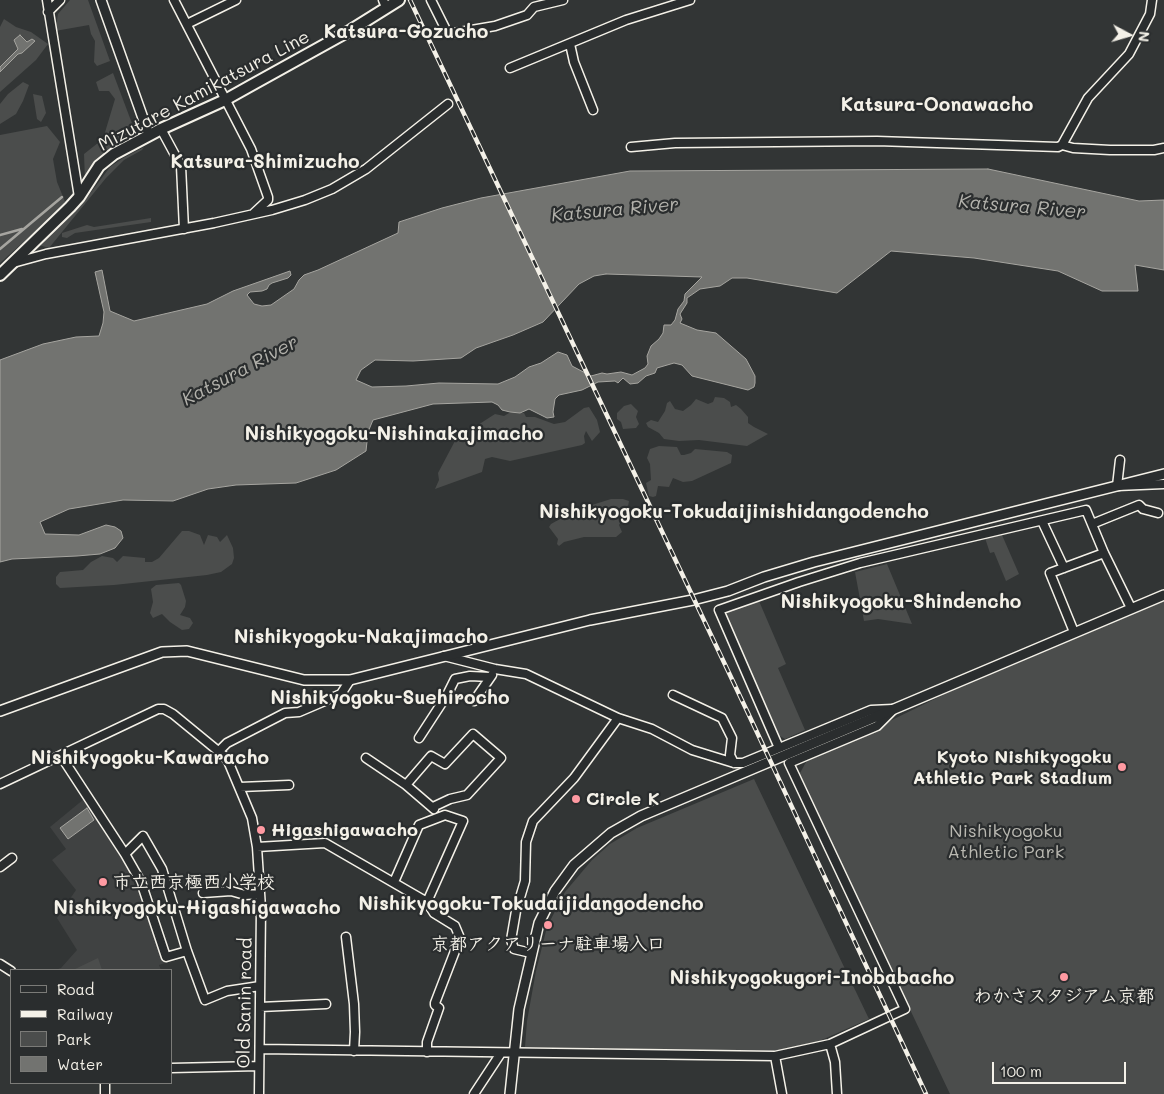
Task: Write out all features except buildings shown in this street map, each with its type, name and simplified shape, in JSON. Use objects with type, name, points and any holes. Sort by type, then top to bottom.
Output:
[{"type":"main road","name":"Mizutare Kamikatsura Line","points":[[0,276],[79,197],[99,166],[114,154],[161,129],[225,100],[351,30],[385,4],[399,0]]},
{"type":"street","points":[[47,0],[79,197]]},
{"type":"street","points":[[48,12],[60,0]]},
{"type":"street","points":[[102,0],[149,135]]},
{"type":"street","points":[[174,0],[251,149],[268,197],[268,200],[254,213]]},
{"type":"street","points":[[187,24],[236,0]]},
{"type":"street","points":[[431,0],[448,34],[495,26],[527,14],[534,7],[563,0]]},
{"type":"street","points":[[510,68],[626,20],[690,0]]},
{"type":"street","points":[[1062,145],[1088,98],[1129,54],[1150,14],[1152,0]]},
{"type":"street","points":[[570,44],[574,62],[593,110]]},
{"type":"street","points":[[13,263],[46,254],[184,229],[306,200],[332,189],[366,169],[448,104]]},
{"type":"street","points":[[161,129],[181,166],[184,229]]},
{"type":"street","points":[[631,147],[682,143],[877,141],[1058,147],[1062,145],[1072,148],[1110,150],[1154,150],[1164,148]]},
{"type":"street","points":[[1117,486],[1120,460]]},
{"type":"street","points":[[0,711],[162,652],[188,651],[304,680],[350,680],[590,620],[688,602],[728,591],[764,577],[814,562],[1164,474]]},
{"type":"street","points":[[1117,486],[1164,484]]},
{"type":"street","points":[[1092,524],[1138,505],[1143,509],[1158,513]]},
{"type":"street","points":[[780,748],[719,610],[860,563],[1086,510],[1104,553],[1131,608]]},
{"type":"street","points":[[1042,520],[1064,568]]},
{"type":"street","points":[[1074,632],[1050,574],[1104,553]]},
{"type":"street","points":[[510,1094],[519,1009],[539,922],[554,891],[574,865],[611,833],[641,816],[1164,595]]},
{"type":"street","points":[[444,656],[496,669],[526,674],[618,718],[652,729],[692,750],[734,763],[743,763],[871,710],[895,708]]},
{"type":"street","points":[[474,701],[496,669]]},
{"type":"street","points":[[418,738],[447,694],[455,678],[470,676],[490,677]]},
{"type":"street","points":[[219,751],[227,743],[285,713],[298,712],[341,694],[350,680]]},
{"type":"street","points":[[673,695],[722,718],[732,738],[730,755],[734,763]]},
{"type":"street","points":[[260,1049],[514,1054],[775,1056],[830,1044],[905,1009],[788,763],[877,726],[895,708]]},
{"type":"street","name":"Old Sanin road","points":[[0,784],[158,709],[164,709],[173,714],[219,751],[228,761],[252,818],[257,847],[260,894],[259,1094]]},
{"type":"street","points":[[531,953],[514,949],[511,940],[516,911],[525,881],[526,842],[533,821],[574,778],[618,718]]},
{"type":"street","points":[[406,785],[431,756],[445,764],[473,734],[501,758],[467,795],[450,799],[433,807]]},
{"type":"street","points":[[61,756],[125,854],[141,882],[166,957],[187,951]]},
{"type":"street","points":[[366,758],[406,785],[433,807],[438,818]]},
{"type":"street","points":[[240,787],[289,785]]},
{"type":"street","points":[[394,882],[419,825],[445,815],[463,821],[427,902]]},
{"type":"street","points":[[125,854],[143,836],[162,869],[187,951],[206,1000],[227,991],[260,986]]},
{"type":"street","points":[[257,847],[325,843],[427,902],[434,913],[455,926],[460,938],[435,1003],[435,1006],[439,1008],[427,1042],[427,1052]]},
{"type":"street","points":[[0,867],[12,858]]},
{"type":"street","points":[[203,893],[231,891],[245,895],[260,894]]},
{"type":"street","points":[[346,937],[354,1004],[354,1051]]},
{"type":"street","points":[[260,1007],[326,1004]]},
{"type":"street","points":[[830,1044],[835,1062],[837,1094]]},
{"type":"street","points":[[474,1094],[501,1053]]},
{"type":"street","points":[[775,1056],[782,1094]]},
{"type":"street","points":[[172,1068],[260,1066]]},
{"type":"shaded area","name":"市立西京極西小学校","points":[[84,799],[132,875],[165,963],[159,965],[161,969],[58,969],[77,950],[57,918],[76,890],[52,860],[66,849],[50,827]]},
{"type":"green space","points":[[70,0],[88,0],[110,61],[97,66],[94,62],[95,41],[89,25],[55,31],[58,14]]},
{"type":"green space","points":[[4,19],[16,27],[31,32],[48,44],[36,60],[0,92],[0,72],[28,42],[20,35],[18,49],[0,67],[0,27]]},
{"type":"green space","points":[[113,73],[136,134],[134,140],[85,180],[84,154],[103,139],[115,99],[109,91],[99,91],[96,82]]},
{"type":"green space","points":[[23,82],[29,85],[16,114],[0,124],[0,104],[8,94]]},
{"type":"green space","points":[[33,94],[42,96],[46,113],[41,122],[37,119]]},
{"type":"green space","points":[[47,126],[60,142],[53,159],[57,182],[66,204],[0,263],[0,135]]},
{"type":"green space","points":[[144,147],[124,160],[106,178],[49,248],[39,245],[89,195],[110,167]]},
{"type":"green space","points":[[151,218],[151,222],[75,233],[67,238],[62,237],[62,233],[87,225],[94,227]]},
{"type":"green space","points":[[715,397],[724,398],[730,402],[731,407],[736,405],[748,417],[748,423],[768,434],[747,446],[699,440],[679,441],[664,439],[659,433],[648,427],[646,423],[651,420],[658,422],[665,411],[667,403],[670,401],[675,409],[683,411],[696,399],[708,404],[713,402]]},
{"type":"green space","points":[[631,404],[638,411],[636,417],[639,424],[636,428],[623,429],[621,422],[617,419],[617,413],[624,406]]},
{"type":"green space","points":[[589,407],[597,420],[600,432],[592,441],[586,431],[584,436],[585,443],[582,445],[510,461],[492,457],[485,459],[482,472],[435,489],[439,480],[438,473],[456,439],[495,414],[504,416],[509,413],[524,413],[526,417],[535,417],[554,424],[565,422],[584,408]]},
{"type":"green space","points":[[659,446],[677,447],[681,455],[691,453],[695,449],[727,452],[732,455],[731,463],[692,481],[683,482],[673,478],[669,487],[658,486],[656,496],[653,497],[649,496],[646,483],[651,480],[650,464],[647,458],[650,449]]},
{"type":"green space","points":[[611,499],[629,501],[627,512],[619,525],[622,532],[616,537],[584,537],[564,542],[559,546],[557,544],[558,539],[549,527],[551,524],[576,510]]},
{"type":"green space","points":[[182,531],[189,531],[200,535],[204,545],[208,535],[217,537],[220,542],[227,535],[233,548],[234,558],[232,564],[221,572],[207,575],[114,585],[60,588],[56,584],[56,577],[60,572],[83,570],[91,562],[102,556],[113,558],[117,562],[123,556],[145,558],[145,562],[152,562],[159,558]]},
{"type":"green space","points":[[1002,535],[1019,574],[1006,581],[994,552],[990,553],[985,538]]},
{"type":"green space","points":[[887,564],[912,624],[878,619],[864,621],[855,572]]},
{"type":"green space","points":[[179,583],[186,601],[180,615],[190,618],[193,623],[189,629],[182,630],[162,614],[153,618],[150,613],[153,602],[151,589],[156,585]]},
{"type":"green space","points":[[759,601],[786,664],[778,668],[805,730],[785,739],[780,736],[726,617],[727,612]]},
{"type":"green space","name":"Nishikyogoku Athletic Park","points":[[1164,601],[1164,1094],[950,1094],[799,775],[806,762],[945,694]]},
{"type":"green space","points":[[754,779],[869,1019],[817,1042],[796,1049],[774,1051],[525,1047],[527,1021],[536,971],[546,931],[565,892],[592,860],[610,844],[637,828]]},
{"type":"green space","points":[[98,958],[102,969],[75,969]]},
{"type":"water","points":[[20,35],[27,42],[32,39],[35,41],[22,53],[18,54],[0,72],[0,67],[18,49],[14,40]]},
{"type":"water","name":"Katsura River","points":[[988,169],[1139,201],[1164,200],[1164,270],[1135,265],[1138,291],[1102,291],[1058,271],[974,258],[891,251],[837,293],[747,278],[732,278],[720,286],[700,289],[687,298],[687,303],[680,314],[682,319],[680,323],[697,330],[716,333],[746,359],[755,376],[754,387],[748,390],[692,376],[682,365],[674,363],[657,368],[655,373],[646,376],[638,383],[630,384],[623,378],[618,383],[615,381],[598,382],[582,390],[559,395],[555,399],[554,417],[547,418],[529,409],[520,413],[510,412],[502,410],[492,402],[433,404],[373,420],[368,432],[366,451],[336,470],[296,483],[236,485],[208,489],[173,501],[123,500],[69,509],[40,522],[45,534],[79,535],[106,525],[121,531],[123,538],[115,548],[100,554],[12,559],[0,562],[0,360],[43,344],[76,337],[99,336],[104,312],[95,272],[102,270],[110,311],[134,321],[207,304],[233,291],[290,271],[291,275],[288,278],[272,283],[267,289],[250,292],[247,295],[254,304],[262,306],[271,305],[294,289],[304,275],[398,233],[399,222],[481,198],[630,171]],"holes":[[[606,274],[702,277],[685,294],[684,301],[678,309],[675,320],[671,325],[664,325],[663,333],[651,346],[647,356],[648,364],[645,368],[632,375],[621,372],[602,373],[591,376],[572,366],[567,355],[558,352],[541,363],[529,367],[515,377],[498,384],[439,383],[372,387],[356,380],[361,370],[375,360],[413,361],[461,358],[476,348],[543,322],[579,284],[594,276]]]},
{"type":"water","points":[[87,808],[94,820],[68,839],[60,828]]},
{"type":"waterway","points":[[0,249],[62,197]]},
{"type":"waterway","points":[[0,235],[22,229]]},
{"type":"railway","points":[[410,0],[748,713],[926,1094]]},
{"type":"place","name":"Kyoto Nishikyogoku Athletic Park Stadium","points":[[1122,767]]},
{"type":"place","name":"Circle K","points":[[576,799]]},
{"type":"place","name":"Higashigawacho","points":[[261,830]]},
{"type":"place","name":"市立西京極西小学校","points":[[103,882]]},
{"type":"place","name":"京都アクアリーナ駐車場入口","points":[[548,925]]},
{"type":"place","name":"わかさスタジアム京都","points":[[1064,977]]},
{"type":"district","name":"Katsura-Gozucho","points":[[406,32]]},
{"type":"district","name":"Katsura-Oonawacho","points":[[937,105]]},
{"type":"district","name":"Katsura-Shimizucho","points":[[265,162]]},
{"type":"district","name":"Nishikyogoku-Nishinakajimacho","points":[[394,434]]},
{"type":"district","name":"Nishikyogoku-Tokudaijinishidangodencho","points":[[734,512]]},
{"type":"district","name":"Nishikyogoku-Shindencho","points":[[901,602]]},
{"type":"district","name":"Nishikyogoku-Nakajimacho","points":[[361,637]]},
{"type":"district","name":"Nishikyogoku-Suehirocho","points":[[390,698]]},
{"type":"district","name":"Nishikyogoku-Kawaracho","points":[[150,758]]},
{"type":"district","name":"Nishikyogoku-Tokudaijidangodencho","points":[[531,904]]},
{"type":"district","name":"Nishikyogoku-Higashigawacho","points":[[197,908]]},
{"type":"district","name":"Nishikyogokugori-Inobabacho","points":[[812,978]]}]
